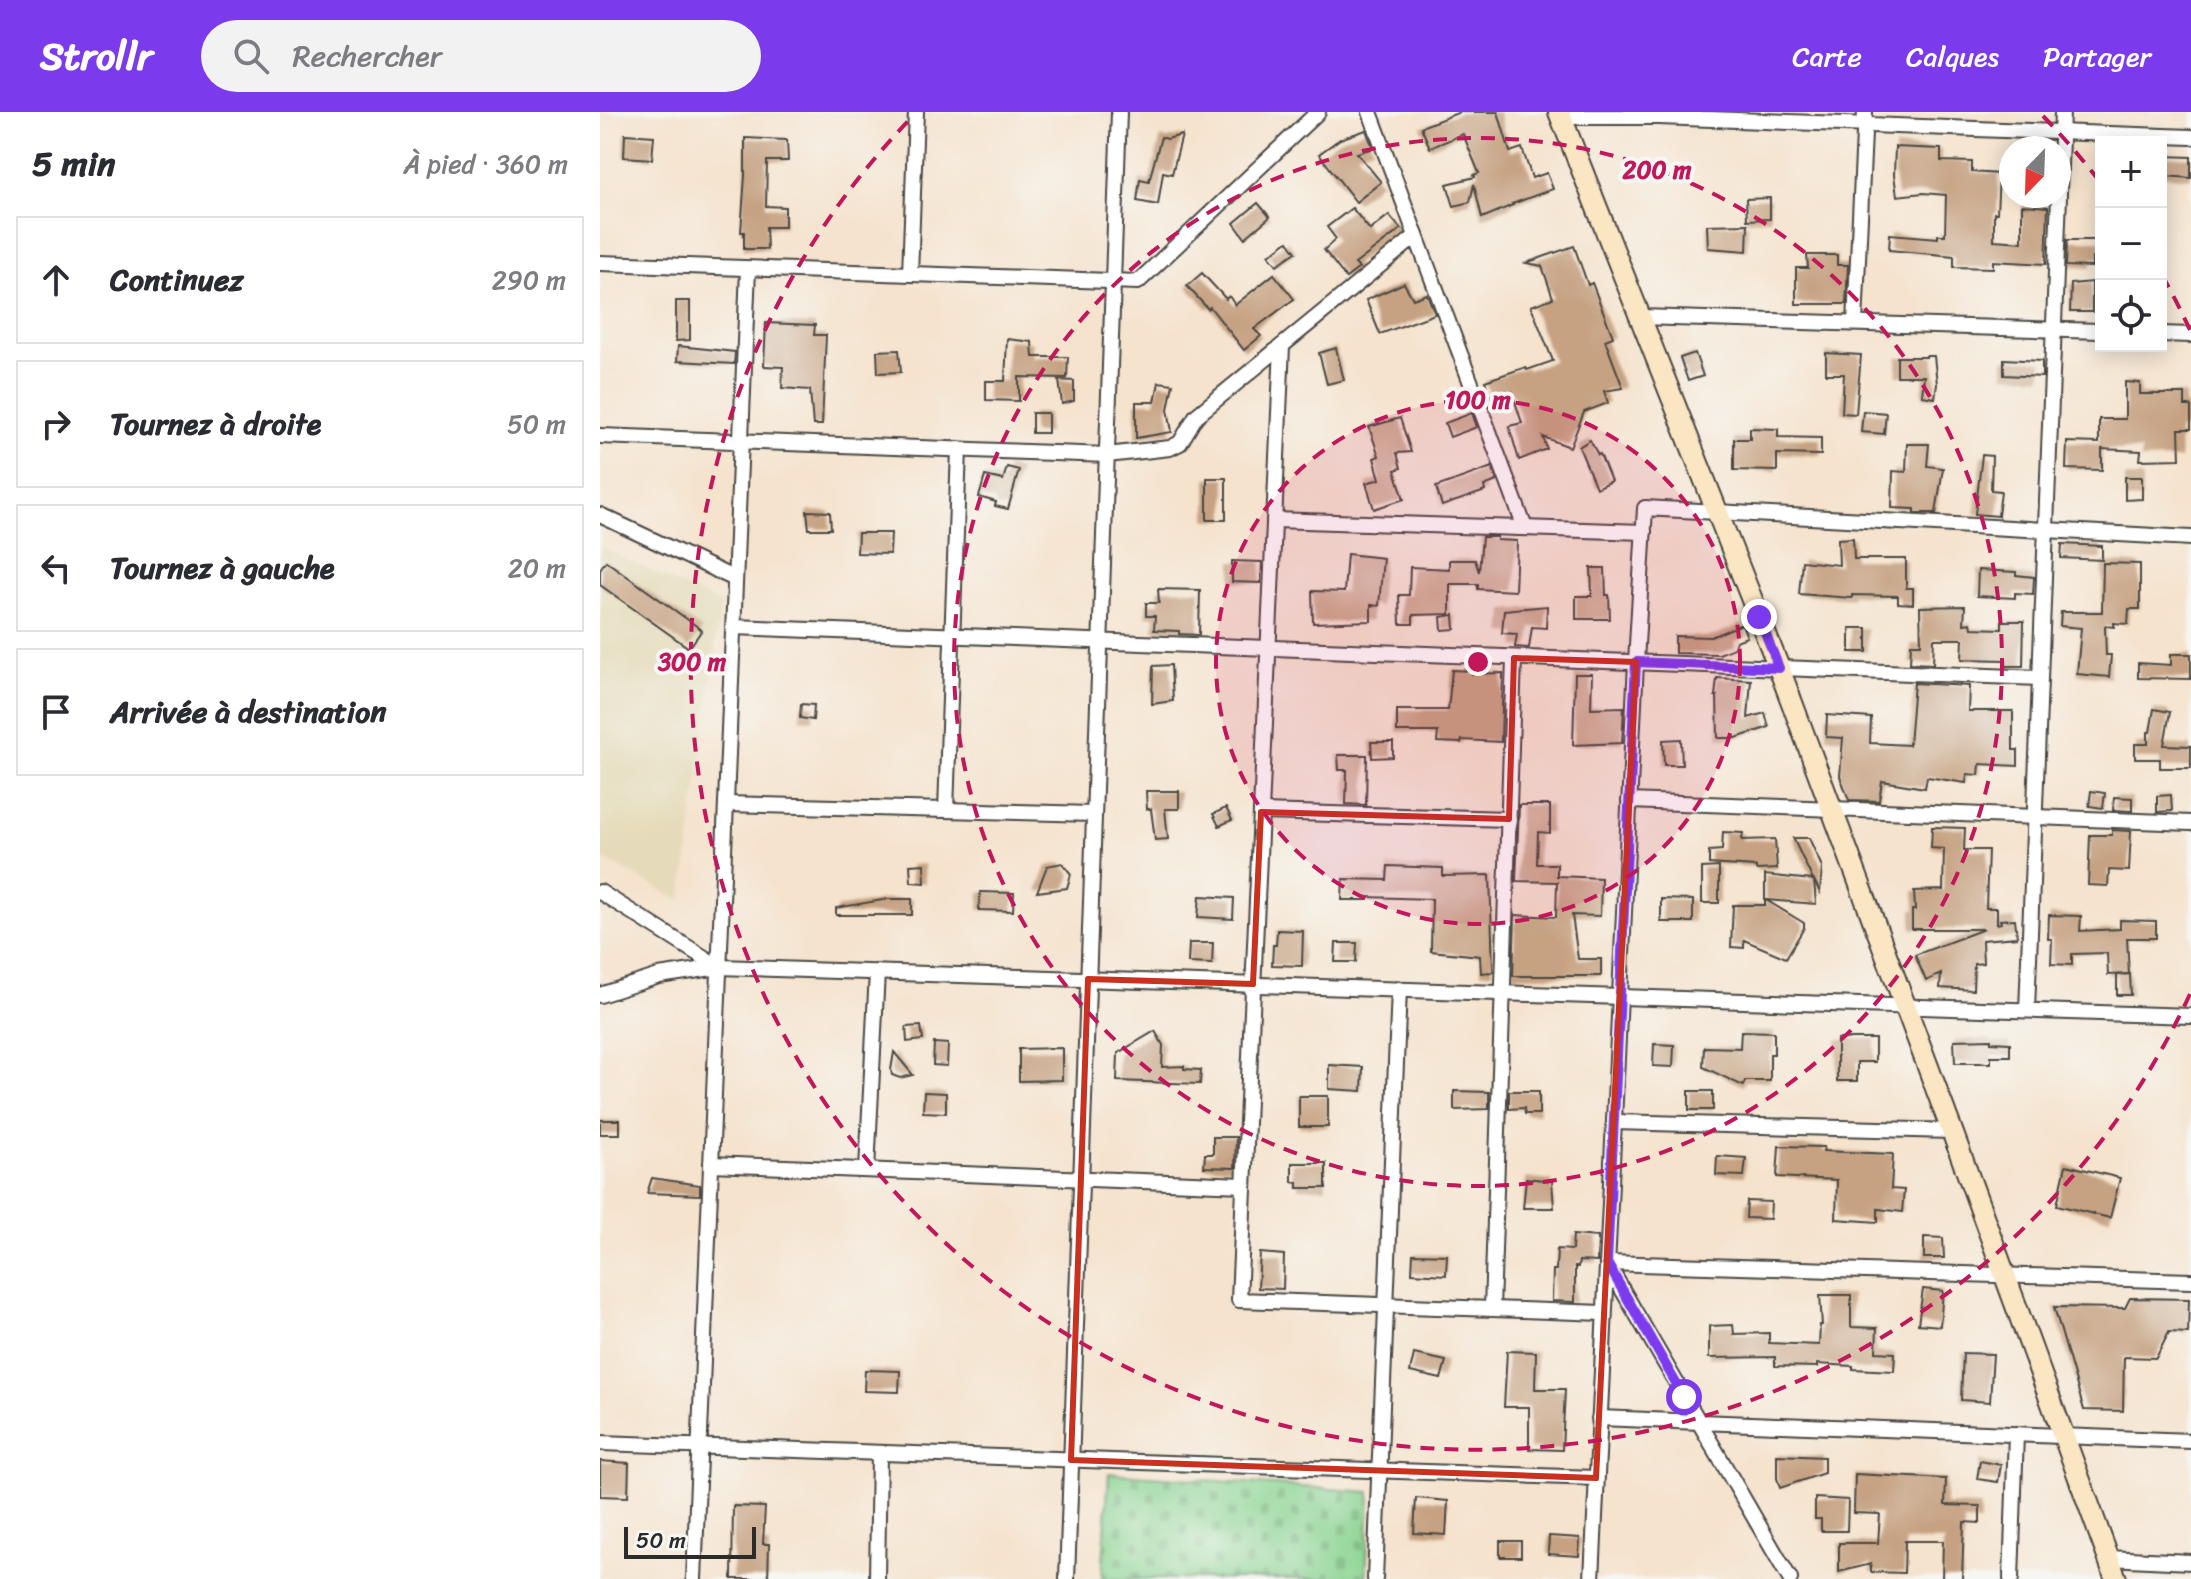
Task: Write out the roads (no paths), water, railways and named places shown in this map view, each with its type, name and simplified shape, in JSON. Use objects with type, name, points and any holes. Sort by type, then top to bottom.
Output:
[{"type":"main road","points":[[1560,114],[1779,668],[2116,1579]]},
{"type":"street","points":[[910,274],[916,112]]},
{"type":"street","points":[[1067,1579],[1119,112]]},
{"type":"street","points":[[600,263],[1138,282],[1318,112]]},
{"type":"street","points":[[1370,112],[1525,528]]},
{"type":"street","points":[[2061,136],[2062,112]]},
{"type":"street","points":[[1560,114],[1864,119],[2191,137]]},
{"type":"street","points":[[1855,323],[1864,119]]},
{"type":"street","points":[[2027,1010],[2058,208]]},
{"type":"street","points":[[600,436],[1107,455],[1170,448],[1180,443],[1196,416],[1416,236]]},
{"type":"street","points":[[694,1579],[748,269]]},
{"type":"street","points":[[1640,317],[2095,331]]},
{"type":"street","points":[[2167,334],[2191,335]]},
{"type":"street","points":[[1282,346],[1239,1300],[1604,1313]]},
{"type":"street","points":[[946,810],[959,449]]},
{"type":"street","points":[[1592,1579],[1645,508],[2191,538]]},
{"type":"street","points":[[600,515],[735,579]]},
{"type":"street","points":[[1274,520],[1644,532]]},
{"type":"street","points":[[733,627],[2040,678]]},
{"type":"street","points":[[1492,1309],[1514,658]]},
{"type":"street","points":[[1629,801],[2191,823]]},
{"type":"street","points":[[726,804],[1094,814]]},
{"type":"street","points":[[1261,812],[1509,819]]},
{"type":"street","points":[[600,892],[719,967]]},
{"type":"street","points":[[600,995],[659,976],[719,967],[2191,1016]]},
{"type":"street","points":[[867,1170],[877,972]]},
{"type":"street","points":[[1375,1579],[1399,989]]},
{"type":"street","points":[[1614,1122],[1952,1131]]},
{"type":"street","points":[[711,1164],[1244,1185]]},
{"type":"street","points":[[1607,1263],[2191,1281]]},
{"type":"street","points":[[1607,1263],[1790,1579]]},
{"type":"street","points":[[1599,1418],[2191,1441]]},
{"type":"street","points":[[2011,1579],[2016,1434]]},
{"type":"street","points":[[600,1443],[1596,1478]]},
{"type":"street","points":[[877,1579],[879,1453]]},
{"type":"street","points":[[2108,1558],[2191,1562]]}]
